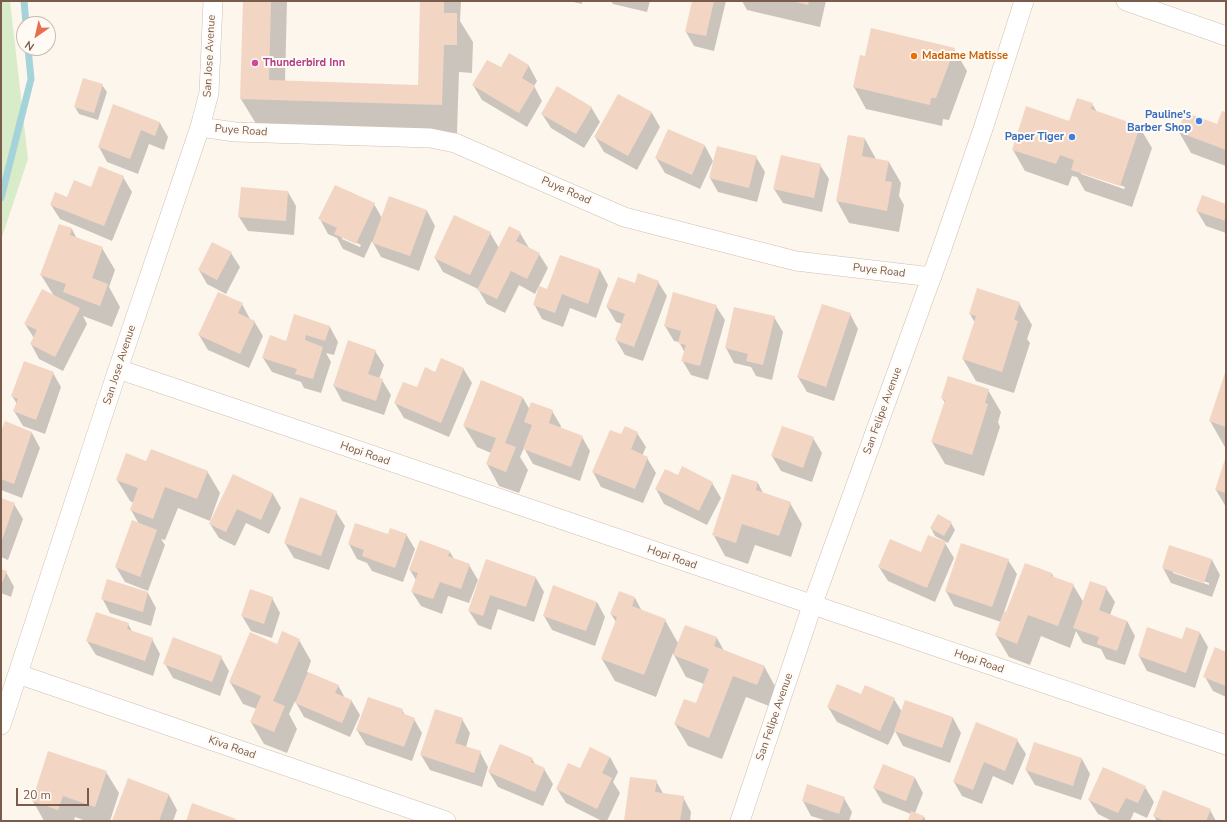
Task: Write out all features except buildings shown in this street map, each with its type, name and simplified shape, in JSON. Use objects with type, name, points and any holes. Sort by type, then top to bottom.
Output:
[{"type":"street","name":"San Jose Avenue","points":[[1,725],[200,127],[209,93],[213,1]]},
{"type":"street","name":"San Felipe Avenue","points":[[740,821],[812,606],[932,277],[983,129],[1024,1]]},
{"type":"street","points":[[1126,1],[1226,36]]},
{"type":"street","name":"Puye Road","points":[[200,127],[235,132],[430,138],[449,141],[624,217],[796,261],[932,277]]},
{"type":"street","name":"Hopi Road","points":[[118,370],[1226,746]]},
{"type":"street","name":"Kiva Road","points":[[18,674],[446,821]]},
{"type":"green space","points":[[1,1],[10,1],[28,159],[1,240]]},
{"type":"waterway","points":[[24,1],[25,16]]},
{"type":"waterway","points":[[1,198],[31,79],[29,56]]},
{"type":"place","name":"Madame Matisse","points":[[914,56]]},
{"type":"place","name":"Thunderbird Inn","points":[[255,63]]},
{"type":"place","name":"Pauline's Barber Shop","points":[[1199,121]]},
{"type":"place","name":"Paper Tiger","points":[[1072,137]]}]
